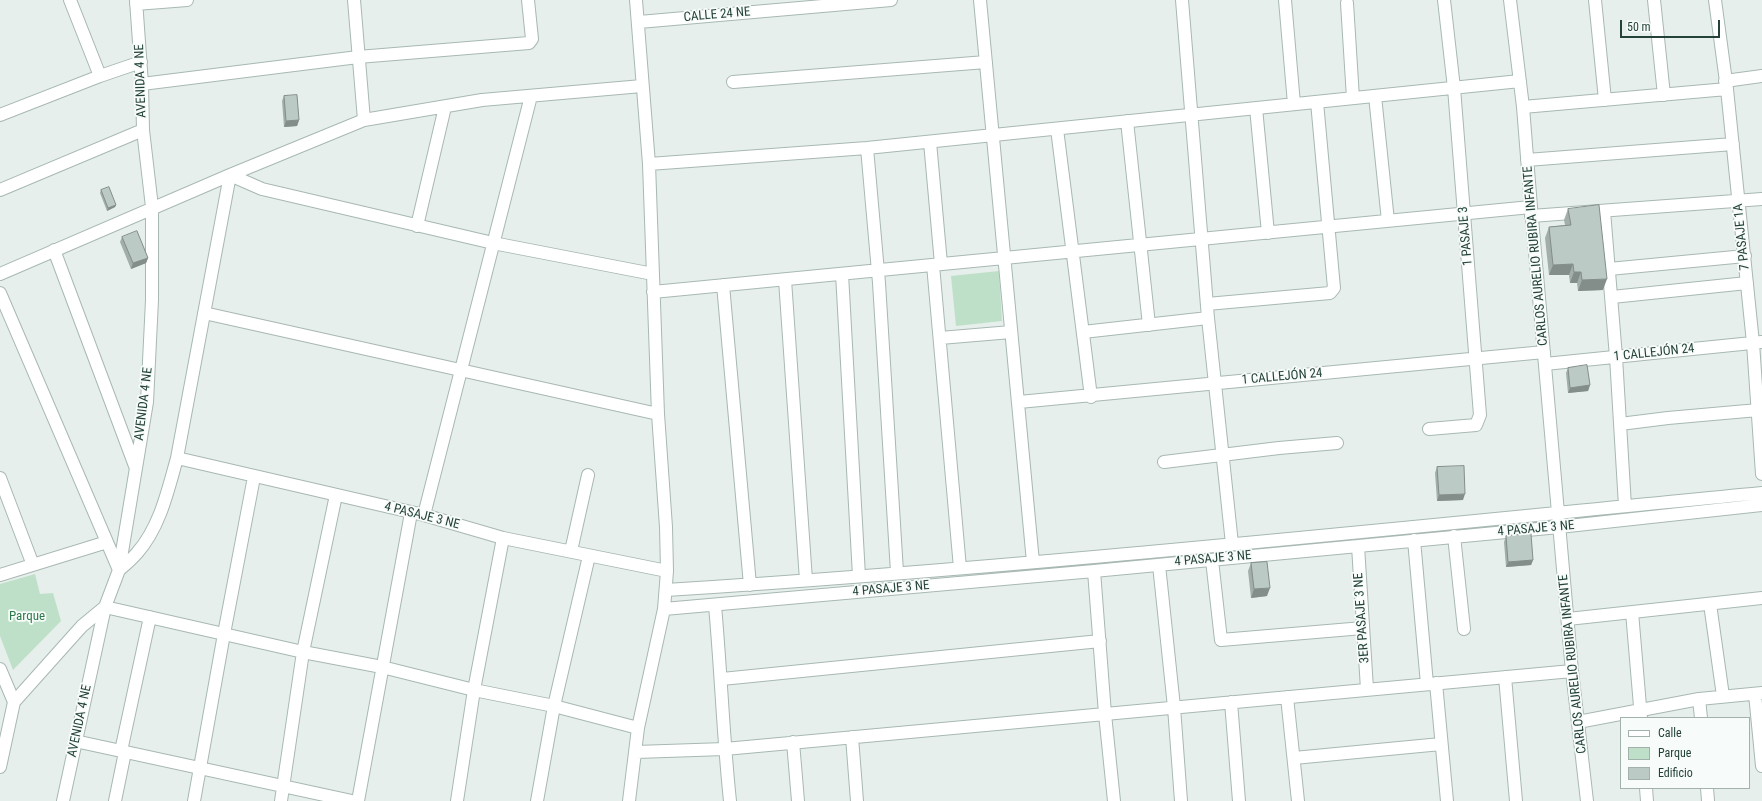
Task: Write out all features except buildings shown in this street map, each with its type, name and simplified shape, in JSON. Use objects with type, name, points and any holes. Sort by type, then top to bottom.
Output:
[{"type":"street","points":[[70,0],[100,76]]},
{"type":"street","points":[[136,2],[187,0]]},
{"type":"street","points":[[354,0],[364,120]]},
{"type":"street","points":[[142,84],[358,57],[529,44],[532,40],[528,0]]},
{"type":"street","points":[[629,801],[638,728],[664,609],[667,572],[666,527],[658,414],[649,164],[642,86],[639,22],[636,0]]},
{"type":"street","name":"CALLE 24 NE","points":[[639,22],[892,0]]},
{"type":"street","points":[[980,0],[1033,562]]},
{"type":"street","points":[[1182,0],[1208,318],[1232,544]]},
{"type":"street","points":[[1285,0],[1294,104]]},
{"type":"street","name":"1 PASAJE 3","points":[[1429,429],[1476,425],[1480,415],[1454,88],[1444,0]]},
{"type":"street","name":"CARLOS AURELIO RUBIRA INFANTE","points":[[1510,0],[1523,108],[1572,671],[1587,801]]},
{"type":"street","points":[[1596,0],[1605,100]]},
{"type":"street","points":[[1654,0],[1664,95]]},
{"type":"street","name":"7 PASAJE 1A","points":[[1715,0],[1726,85],[1747,283],[1758,342],[1758,410],[1762,474]]},
{"type":"street","name":"AVENIDA 4 NE","points":[[63,801],[105,607],[119,570],[147,402],[152,300],[152,207],[143,130],[141,62],[136,2]]},
{"type":"street","points":[[1347,3],[1353,98]]},
{"type":"street","points":[[0,115],[100,76],[141,62]]},
{"type":"street","points":[[733,82],[986,62]]},
{"type":"street","points":[[1523,108],[1664,95],[1726,85],[1762,76]]},
{"type":"street","points":[[649,164],[868,148],[1520,81]]},
{"type":"street","points":[[0,274],[230,174],[364,120],[482,100],[642,86]]},
{"type":"street","points":[[424,515],[531,96]]},
{"type":"street","points":[[1375,96],[1388,221]]},
{"type":"street","points":[[1207,304],[1330,293],[1334,288],[1317,102]]},
{"type":"street","points":[[418,226],[445,107]]},
{"type":"street","points":[[1256,108],[1268,233]]},
{"type":"street","points":[[1127,122],[1149,325]]},
{"type":"street","points":[[1058,128],[1091,397]]},
{"type":"street","points":[[0,190],[143,130]]},
{"type":"street","points":[[930,142],[940,338],[960,568]]},
{"type":"street","points":[[1527,160],[1732,144]]},
{"type":"street","points":[[868,148],[878,271],[897,572]]},
{"type":"street","points":[[230,174],[262,189],[418,226],[493,243],[653,274]]},
{"type":"street","points":[[0,293],[119,570],[137,554],[156,524],[177,458],[230,174]]},
{"type":"street","points":[[653,292],[1464,214],[1604,211],[1739,202],[1762,199]]},
{"type":"street","points":[[1604,211],[1612,297],[1625,506]]},
{"type":"street","points":[[54,250],[135,467]]},
{"type":"street","points":[[1609,269],[1744,256]]},
{"type":"street","points":[[842,274],[859,576]]},
{"type":"street","points":[[785,280],[806,580]]},
{"type":"street","points":[[1612,297],[1747,283]]},
{"type":"street","points":[[723,285],[750,585]]},
{"type":"street","points":[[204,314],[658,414]]},
{"type":"street","points":[[1083,332],[1208,318]]},
{"type":"street","points":[[940,338],[1011,332]]},
{"type":"street","name":"1 CALLEJÓN 24","points":[[1545,364],[1758,342]]},
{"type":"street","name":"1 CALLEJÓN 24","points":[[1019,402],[1091,397],[1215,383],[1544,352]]},
{"type":"street","points":[[1620,424],[1758,410]]},
{"type":"street","points":[[1164,462],[1279,448],[1337,443]]},
{"type":"street","name":"4 PASAJE 3 NE","points":[[177,458],[424,515],[503,538],[667,572]]},
{"type":"street","points":[[571,552],[588,475]]},
{"type":"street","points":[[194,801],[254,476]]},
{"type":"street","points":[[0,478],[33,565]]},
{"type":"street","name":"4 PASAJE 3 NE","points":[[666,590],[750,585],[1033,562],[1762,493]]},
{"type":"street","points":[[281,801],[303,652],[336,495]]},
{"type":"street","name":"4 PASAJE 3 NE","points":[[664,609],[715,606],[1212,560],[1559,527],[1762,505]]},
{"type":"street","points":[[358,801],[411,512]]},
{"type":"street","points":[[1454,536],[1464,628]]},
{"type":"street","points":[[457,801],[474,690],[503,538]]},
{"type":"street","points":[[1414,540],[1447,801]]},
{"type":"street","points":[[0,575],[107,542]]},
{"type":"street","name":"3ER PASAJE 3 NE","points":[[1358,546],[1367,689]]},
{"type":"street","points":[[537,801],[554,706],[589,556]]},
{"type":"street","points":[[1212,560],[1220,640],[1363,628]]},
{"type":"street","points":[[1159,565],[1174,707],[1181,801]]},
{"type":"street","points":[[1094,571],[1105,714],[1114,801]]},
{"type":"street","points":[[1568,619],[1762,598]]},
{"type":"street","points":[[1710,604],[1723,696]]},
{"type":"street","points":[[715,606],[722,679],[725,748],[730,801]]},
{"type":"street","points":[[0,767],[14,702],[82,626],[105,607],[303,652],[382,667],[474,690],[554,706],[638,728]]},
{"type":"street","points":[[1632,612],[1641,714]]},
{"type":"street","points":[[115,801],[123,752],[150,617]]},
{"type":"street","points":[[722,679],[1100,641]]},
{"type":"street","points":[[0,669],[14,702]]},
{"type":"street","points":[[636,752],[725,748],[1572,671]]},
{"type":"street","points":[[1505,677],[1516,801]]},
{"type":"street","points":[[1578,722],[1641,714],[1699,699],[1759,693],[1762,766]]},
{"type":"street","points":[[1287,697],[1298,801]]},
{"type":"street","points":[[1699,699],[1701,717]]},
{"type":"street","points":[[1231,702],[1239,801]]},
{"type":"street","points":[[852,737],[857,801]]},
{"type":"street","points":[[75,741],[352,801]]},
{"type":"street","points":[[793,742],[798,801]]},
{"type":"street","points":[[1294,758],[1441,744]]},
{"type":"street","points":[[1646,789],[1647,801]]},
{"type":"street","points":[[1707,789],[1708,801]]},
{"type":"green space","points":[[999,271],[1002,321],[956,326],[951,276]]},
{"type":"green space","name":"Parque","points":[[35,574],[40,594],[53,593],[61,621],[13,670],[0,636],[0,584]]}]
